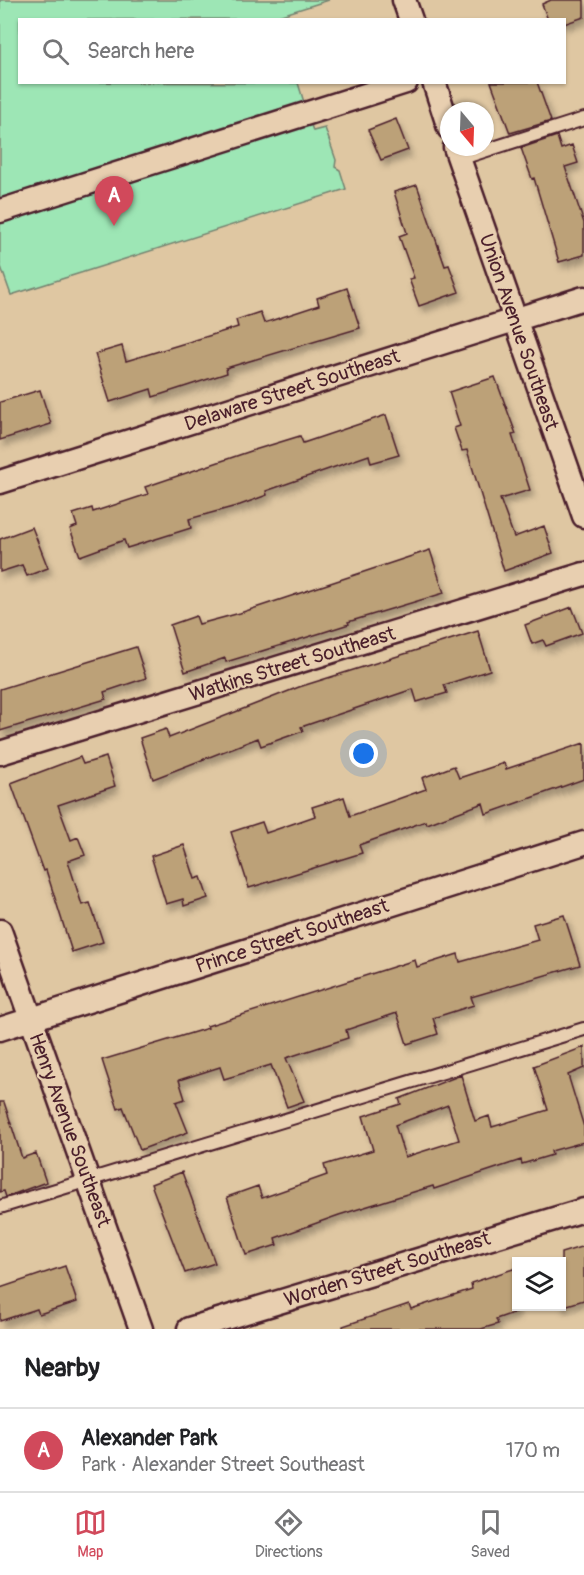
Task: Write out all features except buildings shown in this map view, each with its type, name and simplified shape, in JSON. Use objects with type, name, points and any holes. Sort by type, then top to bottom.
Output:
[{"type":"street","points":[[404,0],[410,18]]},
{"type":"street","points":[[0,211],[400,84]]},
{"type":"street","points":[[435,84],[441,102]]},
{"type":"street","name":"Union Avenue Southeast","points":[[459,156],[514,320],[584,516]]},
{"type":"street","name":"Delaware Street Southeast","points":[[0,482],[584,298]]},
{"type":"street","name":"Watkins Street Southeast","points":[[0,753],[584,574]]},
{"type":"street","name":"Prince Street Southeast","points":[[0,1029],[584,843]]},
{"type":"street","name":"Henry Avenue Southeast","points":[[0,931],[141,1329]]},
{"type":"street","name":"Worden Street Southeast","points":[[189,1329],[584,1210]]},
{"type":"lane","points":[[494,143],[584,119]]},
{"type":"lane","points":[[0,1208],[584,1029]]},
{"type":"green space","points":[[0,0],[329,0],[278,16],[278,18],[18,18],[18,84],[298,84],[313,131],[325,128],[336,160],[335,167],[340,170],[346,189],[11,295],[0,264]]},
{"type":"place","name":"Alexander Park","points":[[114,226]]}]
